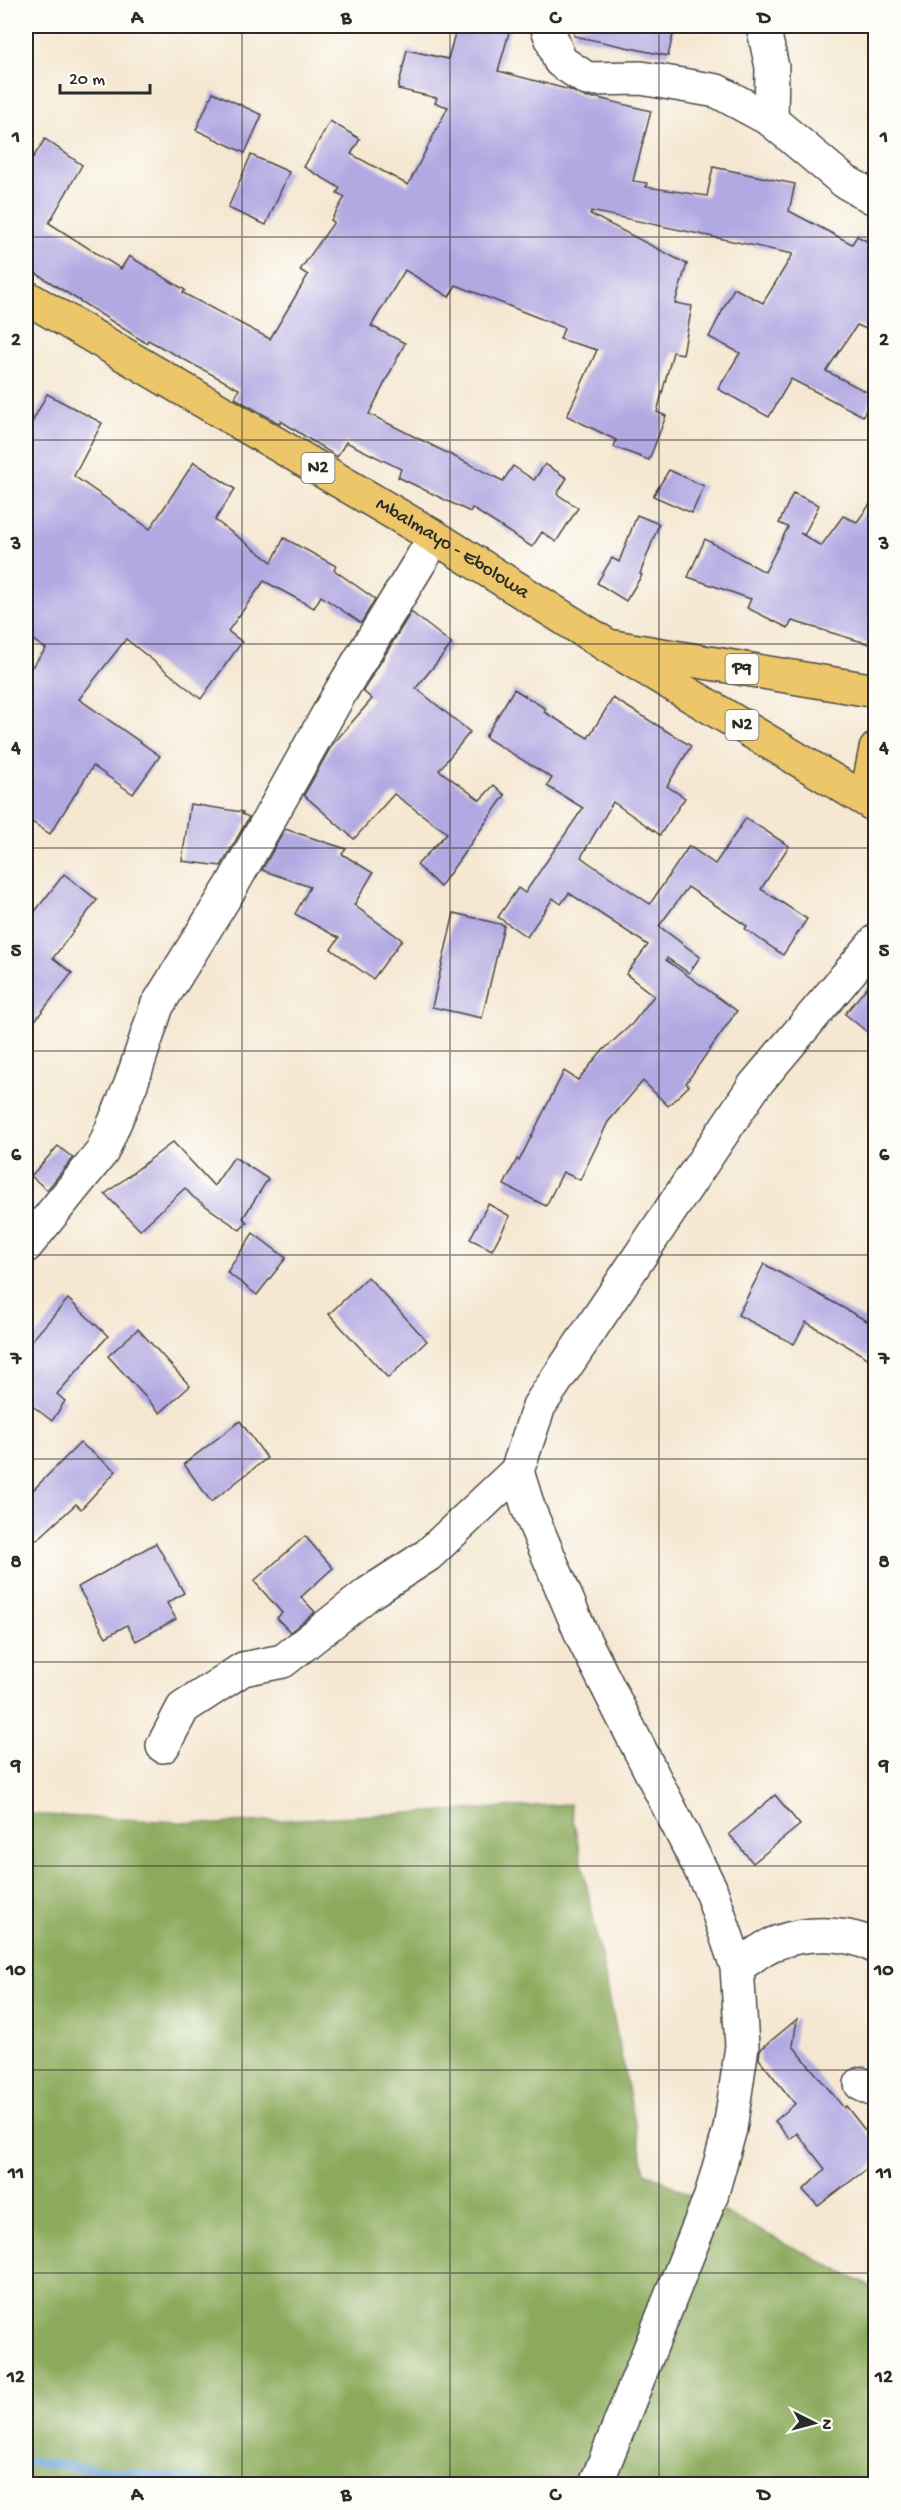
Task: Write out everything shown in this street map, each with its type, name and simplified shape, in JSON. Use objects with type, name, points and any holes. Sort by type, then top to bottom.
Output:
[{"type":"main road","name":"Mbalmayo - Ebolowa","points":[[26,297],[435,537],[608,646],[871,802]]},
{"type":"main road","name":"P9","points":[[608,646],[876,691]]},
{"type":"main road","points":[[871,802],[876,749]]},
{"type":"street","points":[[547,26],[560,61],[587,79],[641,78],[717,91],[771,120],[844,181],[876,199]]},
{"type":"street","points":[[763,26],[772,67],[771,120]]},
{"type":"street","points":[[26,1246],[102,1152],[130,1084],[157,1006],[231,887],[340,691],[435,537]]},
{"type":"street","points":[[163,1746],[183,1708],[243,1669],[283,1660],[369,1593],[428,1555],[518,1471],[539,1406],[754,1086],[876,940]]},
{"type":"street","points":[[518,1471],[529,1510],[584,1640],[710,1888],[737,1967],[742,2046],[730,2129],[711,2196],[596,2484]]},
{"type":"street","points":[[737,1967],[775,1943],[817,1935],[862,1939],[876,1947]]},
{"type":"green space","points":[[570,1804],[645,2172],[875,2289],[875,2484],[26,2484],[26,1814],[216,1824]]},
{"type":"building","points":[[457,26],[511,26],[498,71],[570,90],[587,98],[598,98],[651,111],[633,181],[647,183],[646,187],[707,196],[713,167],[795,184],[789,211],[852,244],[857,236],[876,246],[876,333],[857,325],[826,371],[873,395],[863,416],[791,379],[769,417],[718,389],[740,353],[709,337],[734,288],[763,303],[793,254],[591,211],[590,214],[687,264],[675,303],[692,306],[683,354],[673,352],[657,412],[666,416],[649,460],[614,447],[616,440],[567,416],[597,350],[560,339],[564,328],[456,285],[449,297],[405,270],[371,326],[405,343],[369,414],[503,481],[513,466],[534,480],[545,464],[567,478],[557,494],[578,508],[556,542],[542,532],[532,547],[472,508],[470,512],[398,477],[401,469],[346,442],[337,457],[281,421],[280,424],[235,398],[239,389],[148,340],[146,343],[26,267],[26,168],[45,139],[82,165],[49,223],[121,269],[129,256],[185,290],[183,293],[270,339],[308,275],[300,270],[334,222],[331,220],[345,197],[337,193],[340,188],[304,167],[330,121],[360,139],[351,154],[408,185],[448,107],[435,103],[437,98],[398,89],[407,50],[448,59]]},
{"type":"building","points":[[575,26],[675,26],[668,56],[574,36]]},
{"type":"building","points":[[213,92],[262,115],[245,153],[196,130]]},
{"type":"building","points":[[251,155],[289,172],[266,225],[228,208]]},
{"type":"building","points":[[47,394],[102,423],[74,476],[150,529],[194,462],[235,489],[215,520],[272,562],[284,538],[336,566],[334,570],[375,599],[361,623],[321,596],[314,608],[264,581],[228,631],[242,642],[201,699],[126,639],[79,699],[160,756],[133,794],[93,766],[50,834],[26,818],[26,674],[46,649],[26,635],[26,434]]},
{"type":"building","points":[[669,470],[704,486],[692,513],[653,496]]},
{"type":"building","points":[[793,493],[819,505],[804,535],[800,533],[821,546],[843,516],[857,522],[876,496],[876,646],[792,621],[788,628],[747,608],[751,599],[688,577],[705,539],[765,572],[788,527],[779,523]]},
{"type":"building","points":[[637,515],[659,524],[640,574],[642,575],[626,601],[597,583],[612,558],[619,562]]},
{"type":"building","points":[[411,612],[452,644],[416,688],[470,732],[439,770],[480,800],[494,785],[505,795],[440,887],[417,865],[447,833],[394,794],[354,839],[304,795],[332,745],[372,699],[363,691]]},
{"type":"building","points":[[514,689],[546,709],[544,712],[588,738],[613,698],[691,746],[667,786],[685,798],[660,835],[613,802],[581,857],[650,904],[689,846],[715,864],[746,818],[789,846],[761,889],[807,919],[783,955],[745,929],[747,926],[688,887],[659,926],[700,957],[689,973],[667,958],[666,960],[737,1011],[686,1083],[689,1086],[668,1106],[643,1081],[608,1122],[580,1180],[563,1172],[546,1206],[504,1185],[517,1159],[519,1161],[564,1071],[578,1080],[600,1053],[632,1024],[654,996],[626,974],[648,945],[569,893],[561,904],[553,898],[527,937],[498,917],[518,888],[525,893],[583,808],[547,786],[552,778],[485,737]]},
{"type":"building","points":[[190,804],[243,812],[242,814],[249,817],[221,866],[182,861]]},
{"type":"building","points":[[285,829],[346,849],[342,854],[373,873],[354,905],[402,940],[373,979],[331,949],[339,938],[295,914],[310,887],[262,870]]},
{"type":"building","points":[[64,874],[97,900],[53,958],[72,973],[26,1032],[26,923]]},
{"type":"building","points":[[454,913],[504,925],[482,1018],[432,1007]]},
{"type":"building","points":[[876,976],[876,1039],[845,1014]]},
{"type":"building","points":[[173,1142],[214,1186],[234,1157],[268,1179],[243,1218],[247,1222],[240,1230],[193,1197],[185,1188],[140,1230],[105,1194]]},
{"type":"building","points":[[58,1146],[73,1158],[47,1190],[31,1176]]},
{"type":"building","points":[[488,1204],[510,1216],[492,1250],[470,1239]]},
{"type":"building","points":[[253,1233],[286,1258],[257,1295],[227,1272]]},
{"type":"building","points":[[764,1264],[876,1326],[876,1363],[806,1322],[794,1344],[738,1315]]},
{"type":"building","points":[[368,1277],[427,1341],[388,1378],[329,1314]]},
{"type":"building","points":[[68,1299],[108,1336],[57,1394],[65,1401],[52,1421],[26,1401],[26,1347]]},
{"type":"building","points":[[138,1329],[190,1386],[160,1413],[108,1356]]},
{"type":"building","points":[[240,1421],[267,1458],[211,1502],[184,1464]]},
{"type":"building","points":[[80,1443],[116,1471],[81,1509],[76,1504],[37,1540],[26,1529],[26,1497]]},
{"type":"building","points":[[305,1536],[333,1568],[301,1597],[315,1612],[290,1632],[277,1618],[282,1613],[254,1581]]},
{"type":"building","points":[[156,1543],[184,1593],[167,1603],[176,1619],[136,1641],[127,1625],[106,1637],[78,1587]]},
{"type":"building","points":[[775,1795],[800,1825],[753,1863],[729,1834]]},
{"type":"building","points":[[797,2019],[793,2046],[876,2144],[876,2162],[818,2206],[803,2190],[825,2169],[797,2133],[790,2139],[775,2121],[795,2104],[759,2059],[760,2050]]},
{"type":"waterway","points":[[26,2461],[221,2484]]}]
